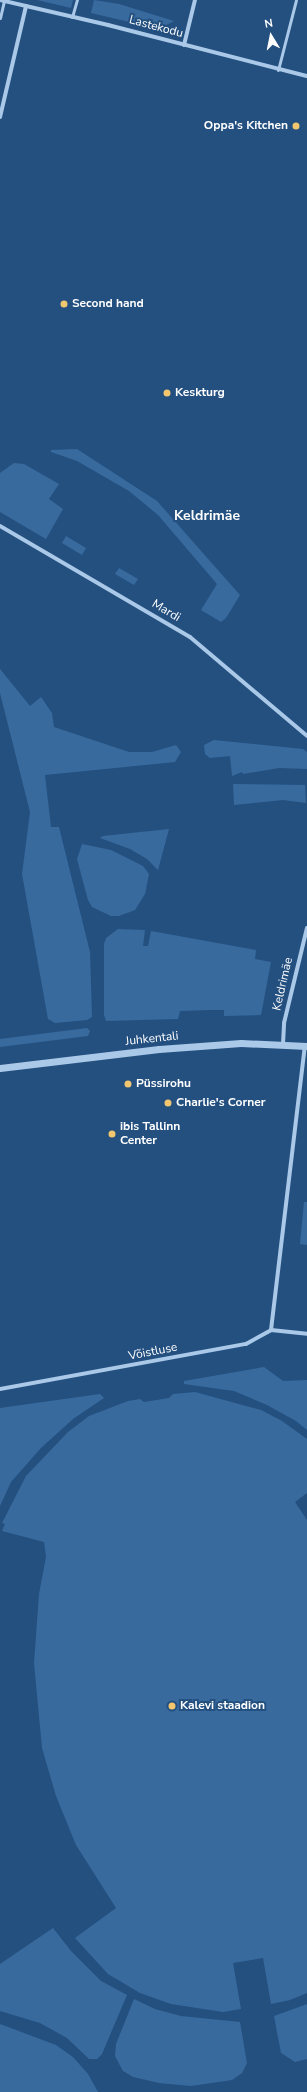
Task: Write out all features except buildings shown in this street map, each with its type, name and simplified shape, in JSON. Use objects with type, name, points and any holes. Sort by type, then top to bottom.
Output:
[{"type":"street","points":[[184,45],[195,0]]},
{"type":"street","name":"Lastekodu","points":[[2,1],[307,76]]},
{"type":"street","points":[[0,117],[26,6]]},
{"type":"street","name":"Mardi","points":[[0,526],[190,637],[307,736]]},
{"type":"street","name":"Keldrimäe","points":[[283,1044],[284,1023],[307,928]]},
{"type":"street","name":"Juhkentali","points":[[0,1068],[159,1049],[241,1043],[306,1046]]},
{"type":"street","points":[[306,1046],[271,1330],[307,1334]]},
{"type":"street","name":"Võistluse","points":[[0,1389],[246,1344],[271,1330]]},
{"type":"lane","points":[[72,17],[77,0]]},
{"type":"lane","points":[[278,70],[296,0]]},
{"type":"lane","points":[[0,18],[2,1]]},
{"type":"shaded area","points":[[37,0],[73,0],[71,8]]},
{"type":"shaded area","points":[[94,0],[119,4],[174,21],[159,29],[91,13]]},
{"type":"shaded area","points":[[77,449],[157,501],[240,595],[226,618],[221,622],[201,610],[217,584],[158,515],[129,491],[77,461],[51,452],[51,450]]},
{"type":"shaded area","points":[[14,463],[24,464],[59,484],[49,499],[63,509],[46,539],[0,512],[0,473]]},
{"type":"shaded area","points":[[66,536],[86,548],[82,555],[62,543]]},
{"type":"shaded area","points":[[119,568],[138,579],[134,585],[115,574]]},
{"type":"shaded area","points":[[0,669],[30,706],[41,697],[52,713],[54,727],[129,752],[152,752],[176,745],[181,752],[175,762],[45,775],[51,827],[59,827],[90,952],[92,1017],[87,1020],[55,1023],[48,1019],[22,874],[30,812],[0,693]]},
{"type":"shaded area","points":[[214,740],[303,749],[307,752],[307,769],[279,768],[243,774],[242,772],[232,776],[230,756],[210,758],[205,754],[204,745]]},
{"type":"shaded area","points":[[233,784],[305,785],[306,803],[283,800],[234,805]]},
{"type":"shaded area","points":[[169,829],[158,870],[147,859],[130,849],[100,838],[103,836]]},
{"type":"shaded area","points":[[82,844],[111,850],[143,866],[149,874],[145,894],[135,910],[119,916],[111,916],[92,907],[88,900],[77,859]]},
{"type":"shaded area","points":[[118,929],[145,930],[143,946],[148,946],[151,931],[256,950],[255,959],[271,962],[261,1015],[224,1016],[224,1010],[180,1011],[178,1019],[106,1021],[104,1015],[104,944],[106,938]]},
{"type":"shaded area","points":[[87,1028],[90,1031],[88,1036],[0,1047],[0,1039]]},
{"type":"shaded area","points":[[304,1202],[307,1202],[307,1245],[300,1244]]},
{"type":"shaded area","points":[[264,1367],[283,1381],[307,1380],[307,1430],[296,1421],[267,1405],[234,1391],[184,1384],[184,1381]]},
{"type":"shaded area","name":"Kalevi staadion","points":[[195,1392],[261,1410],[282,1421],[307,1439],[307,1493],[295,1502],[307,1520],[307,1993],[290,2000],[271,2004],[263,1958],[233,1963],[241,2009],[223,2012],[171,2004],[140,1993],[108,1974],[75,1938],[116,1908],[76,1845],[56,1796],[42,1748],[34,1663],[39,1594],[46,1557],[44,1542],[2,1531],[5,1524],[2,1523],[26,1476],[68,1432],[89,1416],[128,1401],[140,1399],[144,1402],[169,1398],[173,1394]]},
{"type":"shaded area","points":[[100,1394],[104,1398],[73,1419],[41,1448],[11,1482],[0,1506],[0,1408]]},
{"type":"shaded area","points":[[53,1928],[71,1951],[101,1981],[127,1995],[102,2054],[97,2059],[89,2059],[67,2038],[40,2023],[0,2011],[0,1964]]},
{"type":"shaded area","points":[[134,1999],[155,2009],[181,2016],[240,2022],[247,2063],[242,2073],[232,2080],[191,2086],[159,2083],[133,2077],[123,2071],[115,2056],[116,2044]]},
{"type":"shaded area","points":[[307,2004],[307,2059],[295,2062],[281,2053],[274,2016]]},
{"type":"shaded area","points":[[0,2024],[56,2045],[73,2057],[88,2074],[98,2092],[0,2092]]},
{"type":"place","name":"Oppa's Kitchen","points":[[296,126]]},
{"type":"place","name":"Second hand","points":[[64,304]]},
{"type":"place","name":"Keskturg","points":[[167,393]]},
{"type":"place","name":"Püssirohu","points":[[128,1084]]},
{"type":"place","name":"Charlie's Corner","points":[[168,1103]]},
{"type":"place","name":"ibis Tallinn Center","points":[[112,1134]]},
{"type":"place","name":"Kalevi staadion","points":[[172,1706]]},
{"type":"district","name":"Keldrimäe","points":[[207,516]]}]
